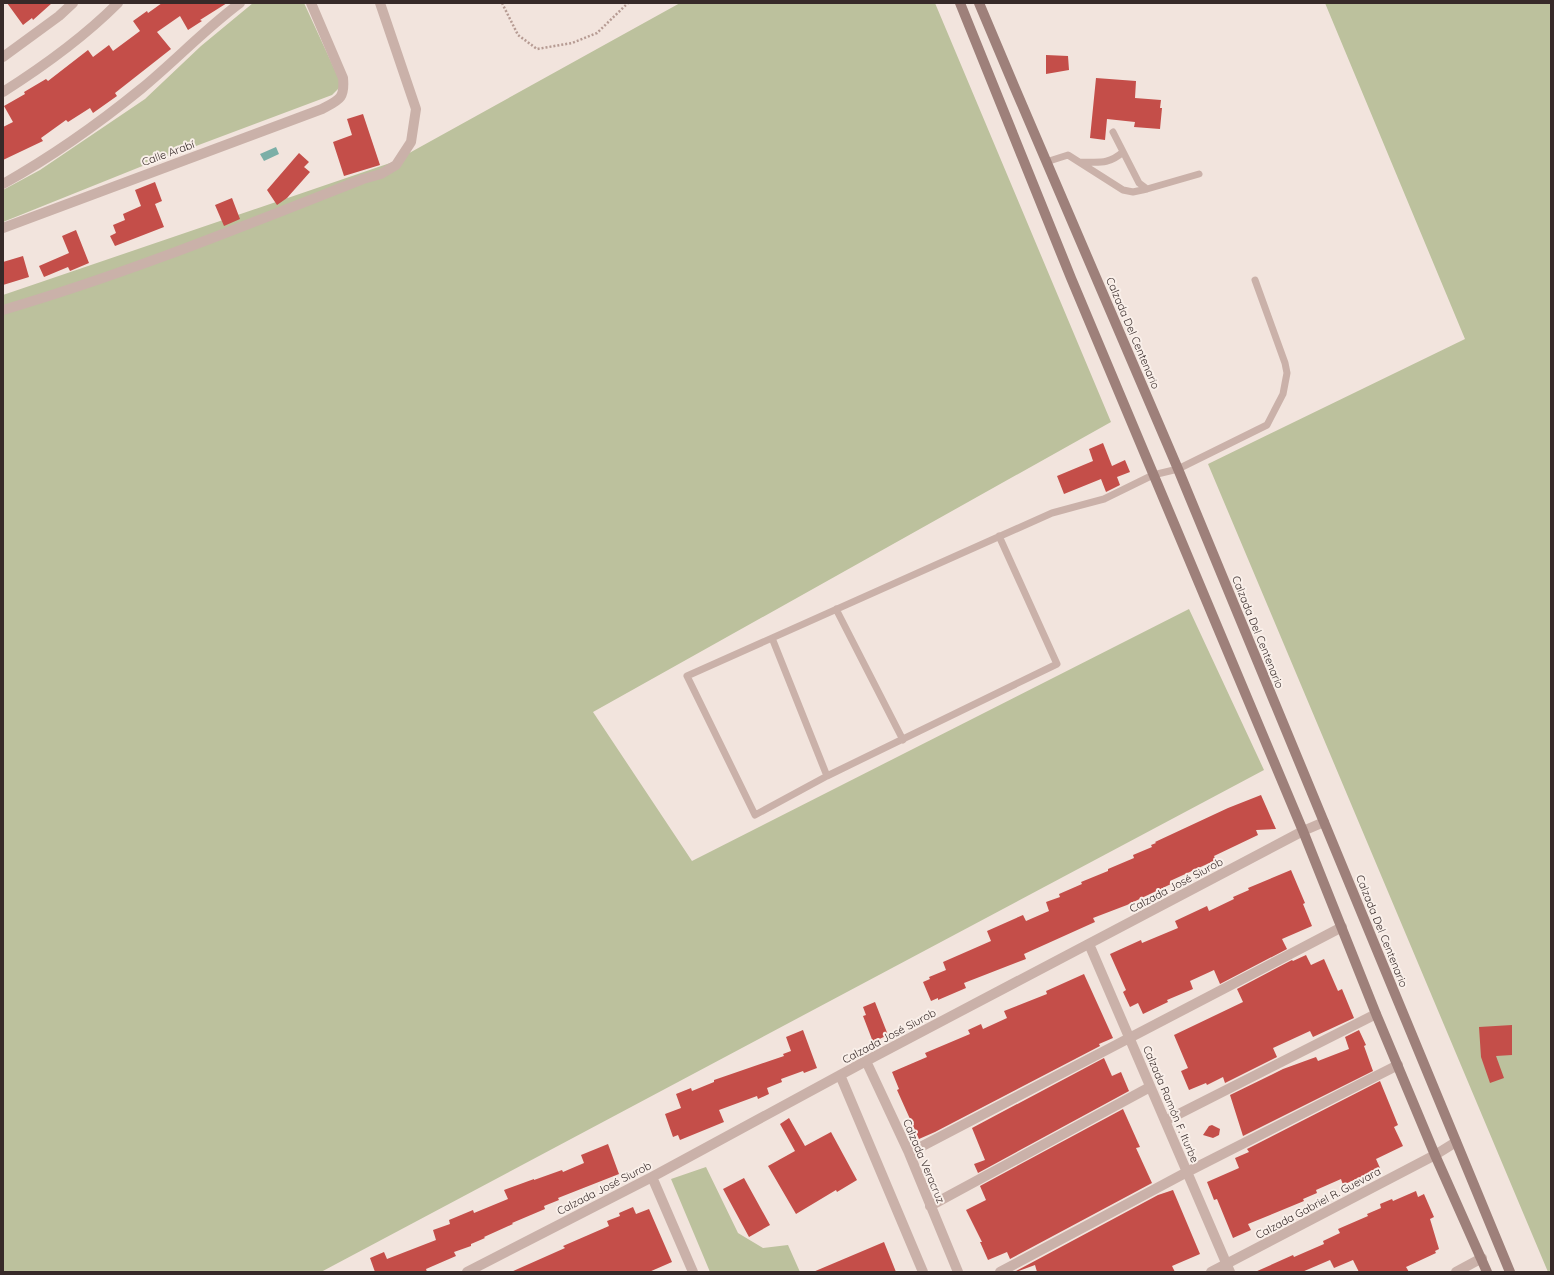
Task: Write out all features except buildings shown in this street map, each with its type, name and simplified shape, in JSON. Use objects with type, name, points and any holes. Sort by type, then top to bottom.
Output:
[{"type":"main road","points":[[960,3],[1070,278],[1303,831],[1376,1014],[1487,1272]]},
{"type":"main road","name":"Calzada Del Centenario","points":[[980,3],[1046,162],[1178,469],[1510,1272]]},
{"type":"street","points":[[3,57],[59,16],[73,3]]},
{"type":"street","points":[[3,92],[47,62],[118,3]]},
{"type":"street","points":[[3,184],[73,140],[141,89],[224,15],[240,3]]},
{"type":"street","name":"Calle Arabí","points":[[3,228],[322,109],[341,98],[344,89],[344,78],[311,3]]},
{"type":"street","points":[[3,310],[46,298],[164,258],[363,179],[381,174],[396,165],[411,142],[416,109],[380,3]]},
{"type":"street","name":"Calzada José Siurob","points":[[467,1272],[652,1177],[866,1061],[1303,831],[1324,822]]},
{"type":"street","points":[[909,1153],[1342,928]]},
{"type":"street","name":"Calzada Ramón F. Iturbe","points":[[1089,944],[1228,1268]]},
{"type":"street","points":[[1165,1121],[1376,1014]]},
{"type":"street","name":"Calzada Veracruz","points":[[866,1061],[909,1153],[958,1272]]},
{"type":"street","points":[[1000,1272],[1187,1172],[1398,1065]]},
{"type":"street","points":[[840,1075],[923,1272]]},
{"type":"street","points":[[930,1206],[1150,1087]]},
{"type":"street","name":"Calzada Gabriel R. Guevara","points":[[1211,1272],[1228,1268],[1436,1155],[1456,1142]]},
{"type":"street","points":[[652,1177],[690,1271]]},
{"type":"street","points":[[1456,1272],[1482,1258]]},
{"type":"lane","points":[[1113,132],[1139,183],[1147,189]]},
{"type":"lane","points":[[1079,162],[1105,163],[1114,160],[1123,152]]},
{"type":"lane","points":[[1046,162],[1068,155],[1123,190],[1133,192],[1199,174]]},
{"type":"lane","points":[[999,536],[1057,664],[827,776],[754,815],[687,676],[999,536],[1052,513],[1104,499],[1153,475],[1178,469],[1267,425],[1283,394],[1287,373],[1285,363],[1255,280]]},
{"type":"lane","points":[[836,609],[903,740]]},
{"type":"lane","points":[[772,638],[827,776]]},
{"type":"path","points":[[502,3],[518,35],[537,49],[572,43],[597,33],[628,3]]},
{"type":"green space","points":[[253,3],[304,3],[339,79],[339,88],[332,95],[140,167],[3,222],[3,190],[40,170],[145,99],[201,46]]},
{"type":"green space","points":[[680,3],[935,3],[1111,422],[593,712],[692,861],[1189,609],[1264,770],[321,1272],[3,1272],[3,295],[393,162]]},
{"type":"green space","points":[[1325,3],[1551,3],[1551,1272],[1548,1272],[1208,464],[1465,339]]},
{"type":"green space","points":[[706,1167],[738,1233],[763,1248],[788,1245],[800,1272],[710,1272],[671,1179]]},
{"type":"water","points":[[276,147],[279,154],[264,161],[260,154]]}]
